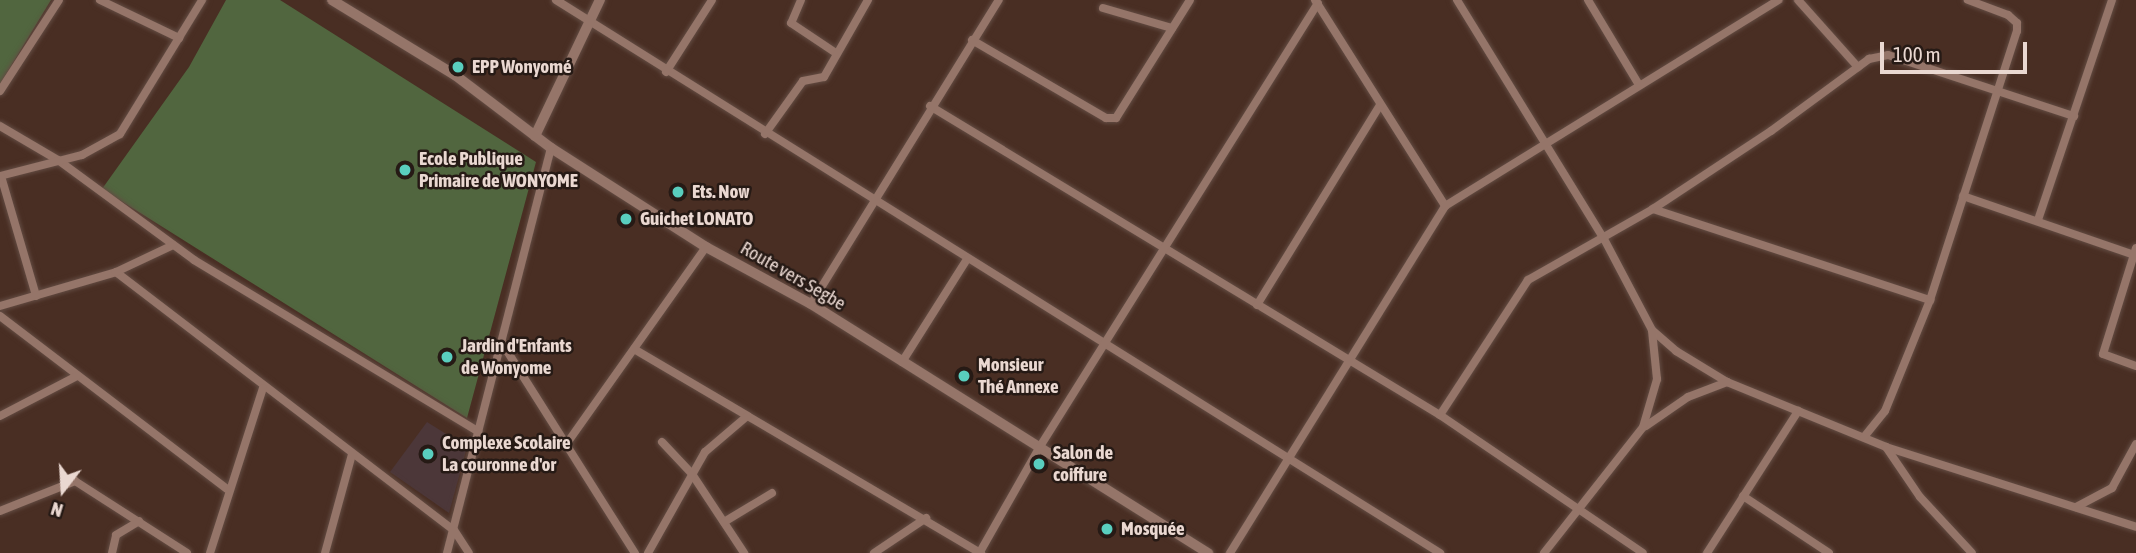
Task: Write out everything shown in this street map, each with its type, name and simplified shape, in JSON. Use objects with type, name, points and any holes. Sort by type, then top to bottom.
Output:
[{"type":"main road","name":"Route vers Segbe","points":[[332,0],[455,75],[551,148],[706,247],[811,304],[1208,553]]},
{"type":"street","points":[[0,91],[59,0]]},
{"type":"street","points":[[100,0],[179,38]]},
{"type":"street","points":[[36,296],[0,176],[82,155],[120,134],[202,0]]},
{"type":"street","points":[[555,0],[765,134],[1440,553]]},
{"type":"street","points":[[535,136],[600,0]]},
{"type":"street","points":[[666,72],[712,0]]},
{"type":"street","points":[[801,0],[791,23],[836,53]]},
{"type":"street","points":[[765,134],[803,81],[824,77],[868,0]]},
{"type":"street","points":[[811,304],[930,106],[999,0]]},
{"type":"street","points":[[972,40],[1106,118],[1116,118],[1190,0]]},
{"type":"street","points":[[1457,0],[1603,237],[1651,330],[1657,379],[1643,427]]},
{"type":"street","points":[[1588,0],[1639,85]]},
{"type":"street","points":[[1230,553],[1446,206],[1543,142],[1779,0]]},
{"type":"street","points":[[1798,0],[1858,67]]},
{"type":"street","points":[[1864,437],[1885,411],[1930,300],[2017,23],[1968,0]]},
{"type":"street","points":[[2038,220],[2112,0]]},
{"type":"street","points":[[635,349],[746,417],[926,518],[980,552],[1039,448],[1316,2],[1446,206]]},
{"type":"street","points":[[1103,8],[1172,27]]},
{"type":"street","points":[[1440,415],[1521,286],[1653,209],[1877,55],[1888,55],[2074,116]]},
{"type":"street","points":[[1257,305],[1380,105]]},
{"type":"street","points":[[930,106],[1348,362],[1440,415],[1643,553]]},
{"type":"street","points":[[0,126],[58,160],[173,245],[478,431]]},
{"type":"street","points":[[447,553],[551,148]]},
{"type":"street","points":[[1963,196],[2135,252],[2104,354],[2136,366]]},
{"type":"street","points":[[1653,209],[1930,300]]},
{"type":"street","points":[[0,306],[116,272],[173,245]]},
{"type":"street","points":[[565,446],[706,247]]},
{"type":"street","points":[[902,362],[967,259]]},
{"type":"street","points":[[116,272],[263,388],[454,530],[470,553]]},
{"type":"street","points":[[0,316],[228,489]]},
{"type":"street","points":[[1651,330],[1727,382],[1886,447],[2136,527]]},
{"type":"street","points":[[502,343],[635,553]]},
{"type":"street","points":[[0,416],[77,376]]},
{"type":"street","points":[[1544,553],[1643,427],[1688,397],[1727,382]]},
{"type":"street","points":[[210,553],[228,489],[263,388]]},
{"type":"street","points":[[1707,553],[1798,411]]},
{"type":"street","points":[[648,553],[709,447],[746,417]]},
{"type":"street","points":[[662,442],[692,474],[744,553]]},
{"type":"street","points":[[2076,508],[2112,488],[2136,444]]},
{"type":"street","points":[[1886,447],[1920,497],[1969,552]]},
{"type":"street","points":[[325,553],[352,454]]},
{"type":"street","points":[[0,512],[75,481],[187,553]]},
{"type":"street","points":[[724,522],[772,493]]},
{"type":"street","points":[[1743,496],[1829,553]]},
{"type":"street","points":[[874,553],[926,518]]},
{"type":"street","points":[[112,553],[116,535],[139,521]]},
{"type":"shaded area","name":"Complexe Scolaire La couronne d'or","points":[[427,422],[467,447],[449,513],[390,472]]},
{"type":"green space","points":[[0,0],[51,0],[0,84]]},
{"type":"green space","name":"Ecole Publique Primaire de WONYOME","points":[[226,0],[280,0],[536,162],[467,418],[102,189],[189,67]]},
{"type":"place","name":"EPP Wonyomé","points":[[458,67]]},
{"type":"place","name":"Ecole Publique Primaire de WONYOME","points":[[405,170]]},
{"type":"place","name":"Ets. Now","points":[[678,192]]},
{"type":"place","name":"Guichet LONATO","points":[[626,219]]},
{"type":"place","name":"Jardin d'Enfants de Wonyome","points":[[447,357]]},
{"type":"place","name":"Monsieur Thé Annexe","points":[[964,376]]},
{"type":"place","name":"Complexe Scolaire La couronne d'or","points":[[428,454]]},
{"type":"place","name":"Salon de coiffure","points":[[1039,464]]},
{"type":"place","name":"Mosquée","points":[[1107,529]]}]
